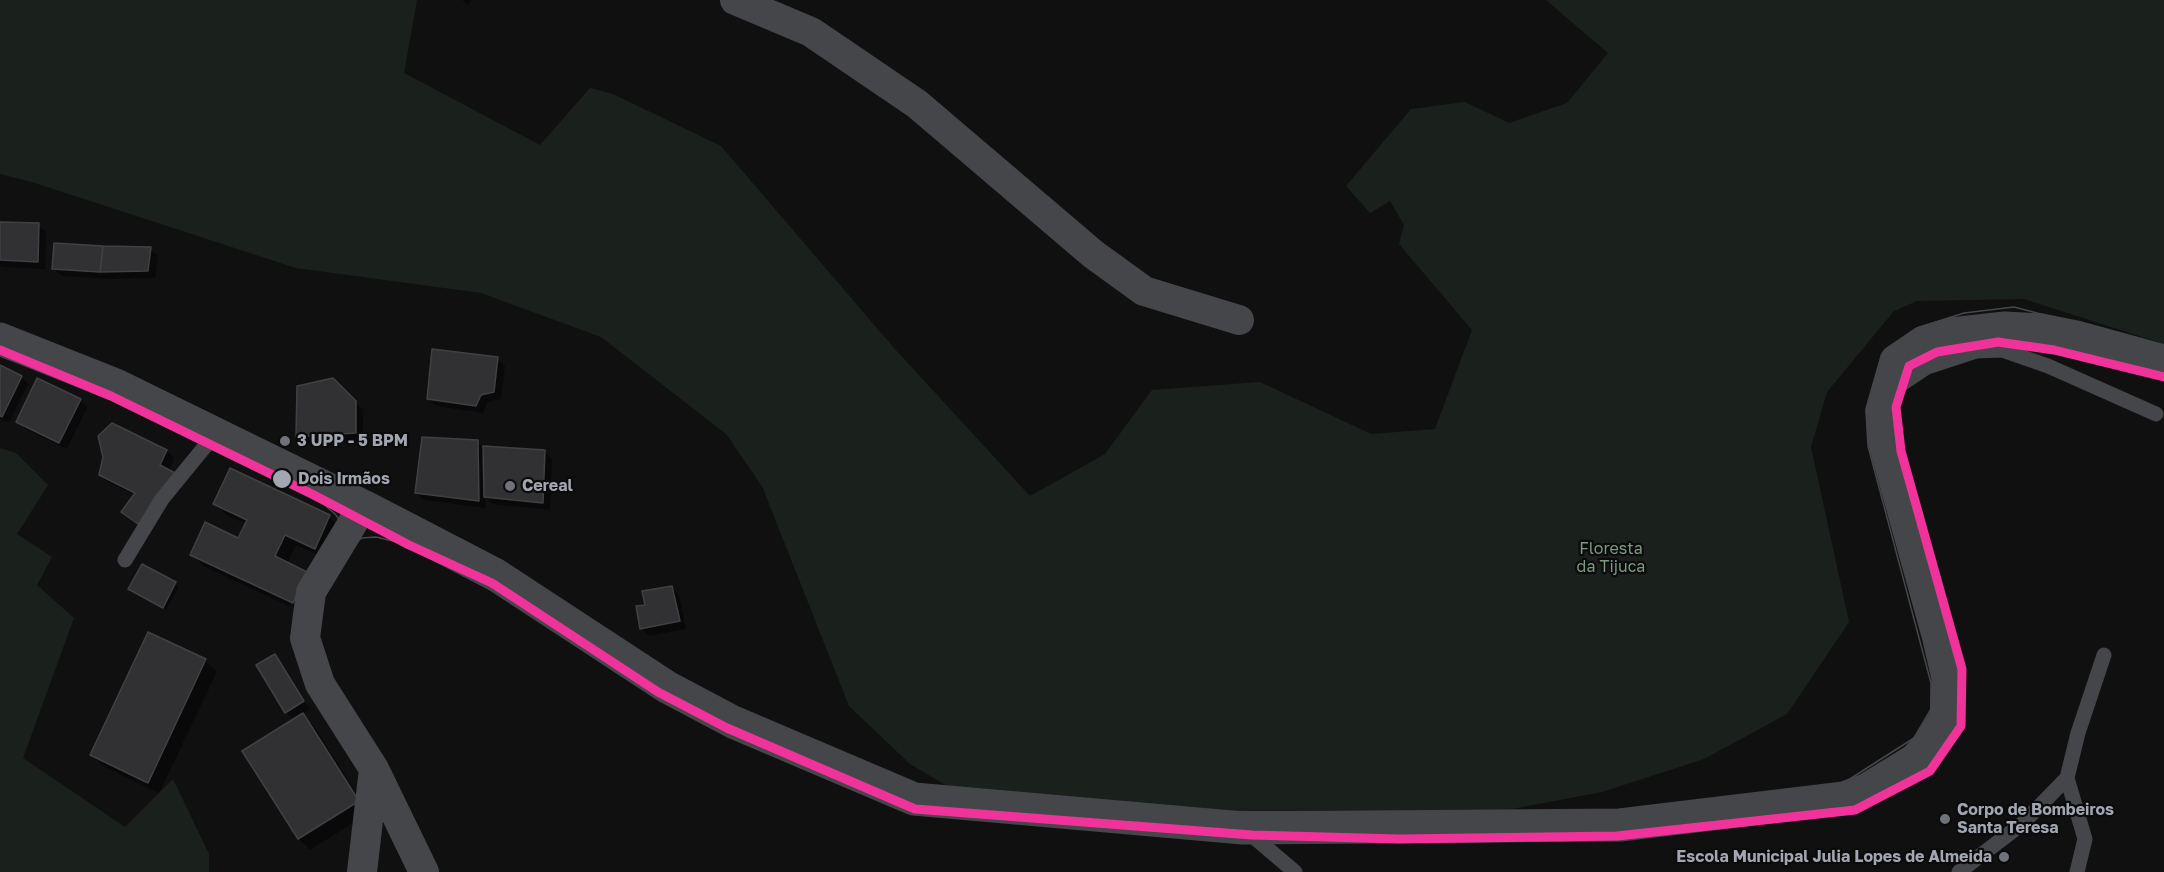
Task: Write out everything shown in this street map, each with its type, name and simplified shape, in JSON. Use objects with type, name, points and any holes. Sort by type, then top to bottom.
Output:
[{"type":"street","points":[[735,0],[811,32],[917,104],[1093,255],[1144,291],[1239,320]]},
{"type":"street","points":[[0,339],[116,385],[363,506],[496,575],[667,687],[723,717],[914,799],[1243,828],[1620,825],[1844,798],[1866,790],[1915,760],[1930,744],[1946,718],[1948,678],[1884,440],[1881,410],[1896,362],[1924,342],[1951,334],[2005,328],[2041,330],[2076,337],[2164,361]]},
{"type":"street","points":[[363,506],[311,592],[305,638],[320,684],[374,769],[424,872]]},
{"type":"street","points":[[362,872],[374,769]]},
{"type":"lane","points":[[1886,395],[1927,367],[1977,351],[2002,350],[2048,366],[2156,414]]},
{"type":"lane","points":[[125,560],[162,499],[216,433]]},
{"type":"lane","points":[[2077,872],[2085,839],[2067,778],[2078,733],[2104,655]]},
{"type":"lane","points":[[1959,872],[2023,823],[2067,778]]},
{"type":"lane","points":[[1243,828],[1295,872]]},
{"type":"green space","name":"Floresta da Tijuca","points":[[0,0],[417,0],[404,73],[540,145],[590,88],[613,94],[721,146],[894,348],[1030,496],[1105,454],[1152,390],[1260,382],[1371,434],[1435,429],[1472,330],[1399,244],[1404,225],[1390,201],[1370,213],[1346,186],[1411,109],[1465,102],[1509,123],[1567,103],[1608,53],[1546,0],[2164,0],[2164,344],[2024,299],[1917,301],[1894,311],[1827,392],[1811,447],[1849,622],[1787,714],[1704,759],[1602,792],[1464,818],[1167,822],[947,786],[910,764],[849,706],[762,486],[726,434],[601,337],[481,293],[296,268],[32,182],[0,174]]},
{"type":"green space","points":[[0,448],[16,453],[48,485],[17,534],[52,557],[37,585],[74,618],[23,758],[125,827],[173,779],[209,854],[209,872],[0,872]]},
{"type":"building","points":[[0,222],[39,223],[38,262],[0,260]]},
{"type":"building","points":[[54,243],[103,246],[100,272],[52,269]]},
{"type":"building","points":[[103,246],[151,247],[148,271],[100,272]]},
{"type":"building","points":[[432,349],[498,357],[494,392],[481,395],[476,406],[427,399]]},
{"type":"building","points":[[0,365],[22,376],[2,417],[0,416]]},
{"type":"building","points":[[37,378],[81,399],[59,443],[16,422]]},
{"type":"building","points":[[333,378],[356,401],[356,433],[296,437],[297,386]]},
{"type":"building","points":[[112,423],[167,450],[160,465],[177,474],[138,524],[121,512],[135,493],[99,475],[103,457],[98,436]]},
{"type":"building","points":[[422,437],[478,440],[479,501],[415,493]]},
{"type":"building","points":[[483,446],[545,450],[543,503],[484,497]]},
{"type":"building","points":[[230,468],[330,515],[315,549],[285,535],[275,556],[307,572],[293,603],[190,555],[205,522],[238,538],[247,520],[213,504]]},
{"type":"building","points":[[142,564],[176,582],[163,608],[128,589]]},
{"type":"building","points":[[672,586],[680,621],[640,629],[636,606],[645,605],[642,591]]},
{"type":"building","points":[[148,632],[206,659],[148,783],[90,755]]},
{"type":"building","points":[[275,654],[304,701],[285,713],[256,665]]},
{"type":"building","points":[[303,713],[359,801],[298,839],[242,751]]},
{"type":"tram line","points":[[497,567],[670,680],[735,714],[915,789],[1149,811],[1617,815],[1842,784],[1914,738],[1931,709],[1931,683],[1868,446],[1866,410],[1885,356],[1917,328],[1964,313],[2014,307],[2164,346]]},
{"type":"tram line","points":[[492,583],[658,692],[727,728],[915,809],[1252,835],[1399,839],[1617,836],[1855,810],[1930,771],[1961,726],[1962,669],[1901,451],[1896,407],[1909,366],[1937,352],[1998,342],[2054,350],[2164,377]]},
{"type":"tram line","points":[[312,494],[336,515],[343,525],[339,554],[362,538],[376,537],[409,545]]},
{"type":"tram line","points":[[323,578],[339,554]]},
{"type":"transit line","points":[[0,350],[111,396],[312,494],[409,545],[492,583],[658,692],[727,728],[915,809],[1252,835],[1399,839],[1617,836],[1855,810],[1930,771],[1961,726],[1962,669],[1901,451],[1896,407],[1909,366],[1937,352],[1998,342],[2054,350],[2164,377]]},
{"type":"place","name":"3 UPP - 5 BPM","points":[[285,441]]},
{"type":"place","name":"Dois Irmãos","points":[[282,479]]},
{"type":"place","name":"Cereal","points":[[510,486]]},
{"type":"place","name":"Corpo de Bombeiros Santa Teresa","points":[[1945,819]]},
{"type":"place","name":"Escola Municipal Julia Lopes de Almeida","points":[[2004,857]]}]
